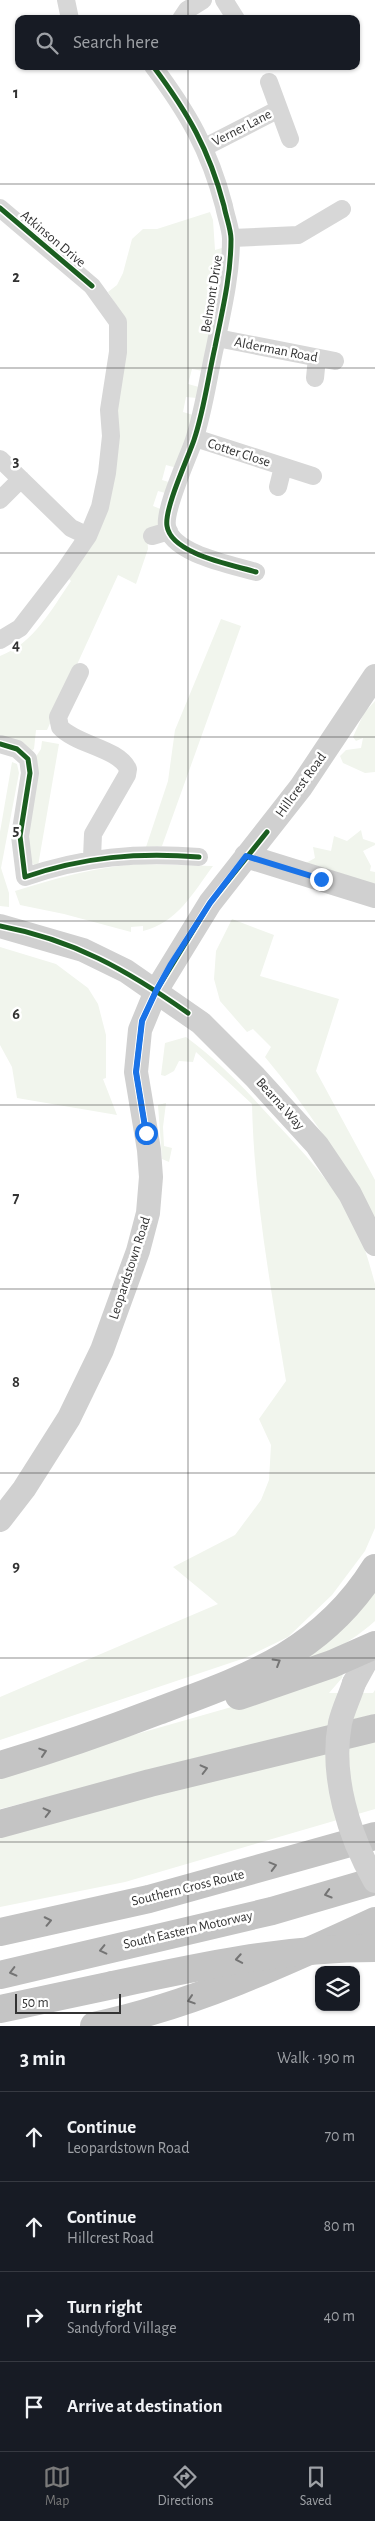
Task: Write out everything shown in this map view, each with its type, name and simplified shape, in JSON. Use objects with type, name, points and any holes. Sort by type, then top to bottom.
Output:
[{"type":"highway","points":[[86,1738],[241,1680],[275,1663],[318,1635],[348,1606],[375,1568]]},
{"type":"highway","points":[[0,1765],[86,1738],[277,1684],[332,1664],[375,1645]]},
{"type":"highway","points":[[0,1824],[168,1778],[375,1728]]},
{"type":"highway","name":"Southern Cross Route","points":[[0,1932],[149,1899],[375,1836]]},
{"type":"highway","name":"South Eastern Motorway","points":[[0,1975],[272,1910],[375,1881]]},
{"type":"highway","points":[[94,2026],[194,1999],[269,1970],[375,1922]]},
{"type":"highway","points":[[0,2010],[260,1955],[323,1948],[375,1948]]},
{"type":"main road","name":"Hillcrest Road","points":[[156,991],[210,903],[301,787],[375,676]]},
{"type":"main road","points":[[246,856],[375,896]]},
{"type":"main road","name":"Bearna Way","points":[[0,926],[83,950],[126,971],[202,1023],[317,1144],[350,1194],[375,1244]]},
{"type":"main road","name":"Leopardstown Road","points":[[0,1520],[24,1489],[69,1418],[102,1350],[138,1251],[148,1213],[151,1177],[149,1150],[136,1072],[140,1030],[156,991]]},
{"type":"main road","points":[[375,1645],[354,1683],[340,1723],[338,1764],[344,1803],[361,1856],[375,1881]]},
{"type":"street","points":[[66,0],[69,15]]},
{"type":"street","points":[[184,15],[187,10],[203,0]]},
{"type":"street","points":[[224,0],[233,15]]},
{"type":"street","name":"Belmont Drive","points":[[156,70],[183,106],[205,146],[218,183],[232,238],[224,306],[195,438],[172,500],[166,525],[170,534]]},
{"type":"street","name":"Verner Lane","points":[[269,82],[290,139]]},
{"type":"street","name":"Verner Lane","points":[[205,146],[279,109]]},
{"type":"street","points":[[232,238],[298,235],[342,209]]},
{"type":"street","name":"Atkinson Drive","points":[[0,640],[20,628],[88,536],[100,507],[107,473],[110,436],[109,410],[118,352],[118,322],[92,286],[2,215]]},
{"type":"street","name":"Alderman Road","points":[[217,338],[335,361]]},
{"type":"street","points":[[315,378],[317,358]]},
{"type":"street","name":"Cotter Close","points":[[195,438],[313,476]]},
{"type":"street","points":[[0,459],[71,528],[88,536]]},
{"type":"street","name":"Cotter Close","points":[[278,487],[284,467]]},
{"type":"street","points":[[0,500],[21,479]]},
{"type":"street","points":[[152,536],[170,534],[185,549],[256,572]]},
{"type":"street","points":[[80,672],[58,717],[60,727],[70,735],[117,758],[128,769],[127,775],[93,834],[92,858]]},
{"type":"street","points":[[0,744],[17,749],[28,759],[30,773],[20,836],[25,877],[92,858],[146,855],[199,857]]},
{"type":"shaded area","points":[[210,212],[213,220],[215,250],[222,248],[220,279],[203,371],[192,369],[188,384],[199,387],[197,398],[186,397],[183,412],[193,415],[177,468],[166,465],[162,480],[172,483],[169,494],[158,491],[153,506],[163,510],[161,524],[147,534],[148,549],[136,584],[118,575],[47,730],[36,730],[34,749],[30,752],[0,742],[0,656],[23,643],[41,624],[71,581],[69,579],[86,553],[116,429],[122,314],[108,292],[117,285],[123,273],[132,239],[143,229],[157,229]]},
{"type":"shaded area","points":[[221,619],[241,626],[162,846],[146,847],[168,781],[175,730]]},
{"type":"shaded area","points":[[375,701],[375,772],[365,773],[343,763],[340,756],[346,750],[361,748],[363,738],[356,741],[353,737],[364,713]]},
{"type":"shaded area","points":[[42,741],[59,744],[38,866],[35,866],[31,859],[28,832],[35,758],[41,749]]},
{"type":"shaded area","points":[[12,762],[17,764],[19,773],[1,868],[9,893],[9,907],[0,906],[0,832]]},
{"type":"shaded area","points":[[361,830],[363,839],[375,843],[375,845],[363,851],[371,866],[370,871],[375,872],[375,886],[306,863],[315,858],[313,847],[331,851],[334,836],[347,841]]},
{"type":"shaded area","points":[[139,864],[213,866],[175,914],[155,927],[143,931],[143,926],[131,927],[131,932],[64,914],[20,905],[15,891],[76,874]]},
{"type":"shaded area","points":[[232,919],[274,935],[260,976],[339,999],[316,1071],[375,1180],[375,1218],[323,1135],[265,1057],[271,1047],[253,1029],[247,1032],[220,1001],[214,979],[216,951]]},
{"type":"shaded area","points":[[0,947],[56,964],[88,988],[98,1004],[106,1035],[106,1078],[103,1079],[117,1115],[17,1098],[12,1067],[0,1045]]},
{"type":"shaded area","points":[[186,1037],[232,1077],[306,1156],[344,1206],[363,1243],[375,1284],[375,1528],[365,1551],[332,1595],[288,1637],[245,1658],[0,1740],[0,1697],[218,1604],[173,1567],[235,1535],[261,1500],[269,1480],[271,1445],[259,1419],[286,1381],[260,1208],[253,1139],[252,1104],[196,1052],[193,1062],[179,1061],[174,1071],[165,1076],[161,1075],[165,1043]]},
{"type":"shaded area","points":[[166,1103],[163,1127],[164,1146],[172,1148],[169,1162],[162,1159],[158,1105]]},
{"type":"shaded area","points":[[375,1581],[375,1621],[342,1645],[320,1655],[280,1665]]},
{"type":"shaded area","points":[[345,1665],[342,1678],[329,1693],[373,1693],[375,1690],[375,1714],[0,1809],[0,1773],[242,1704]]},
{"type":"shaded area","points":[[375,1736],[375,1809],[125,1882],[0,1907],[0,1833]]},
{"type":"cycle path","points":[[156,70],[187,116],[204,149],[218,186],[231,239],[226,294],[203,406],[194,440],[169,508],[167,526],[171,536],[179,544],[191,551],[219,562],[256,572]]},
{"type":"cycle path","points":[[0,208],[92,286]]},
{"type":"cycle path","points":[[0,744],[17,749],[28,759],[30,773],[20,836],[25,877],[68,865],[111,858],[154,855],[199,857]]},
{"type":"cycle path","points":[[146,1133],[136,1072],[142,1021],[156,991],[210,903],[267,832]]},
{"type":"cycle path","points":[[0,926],[52,939],[76,948],[121,970],[188,1013]]},
{"type":"route","points":[[146,1133],[136,1072],[142,1021],[171,964],[210,903],[246,856],[321,879]]}]
